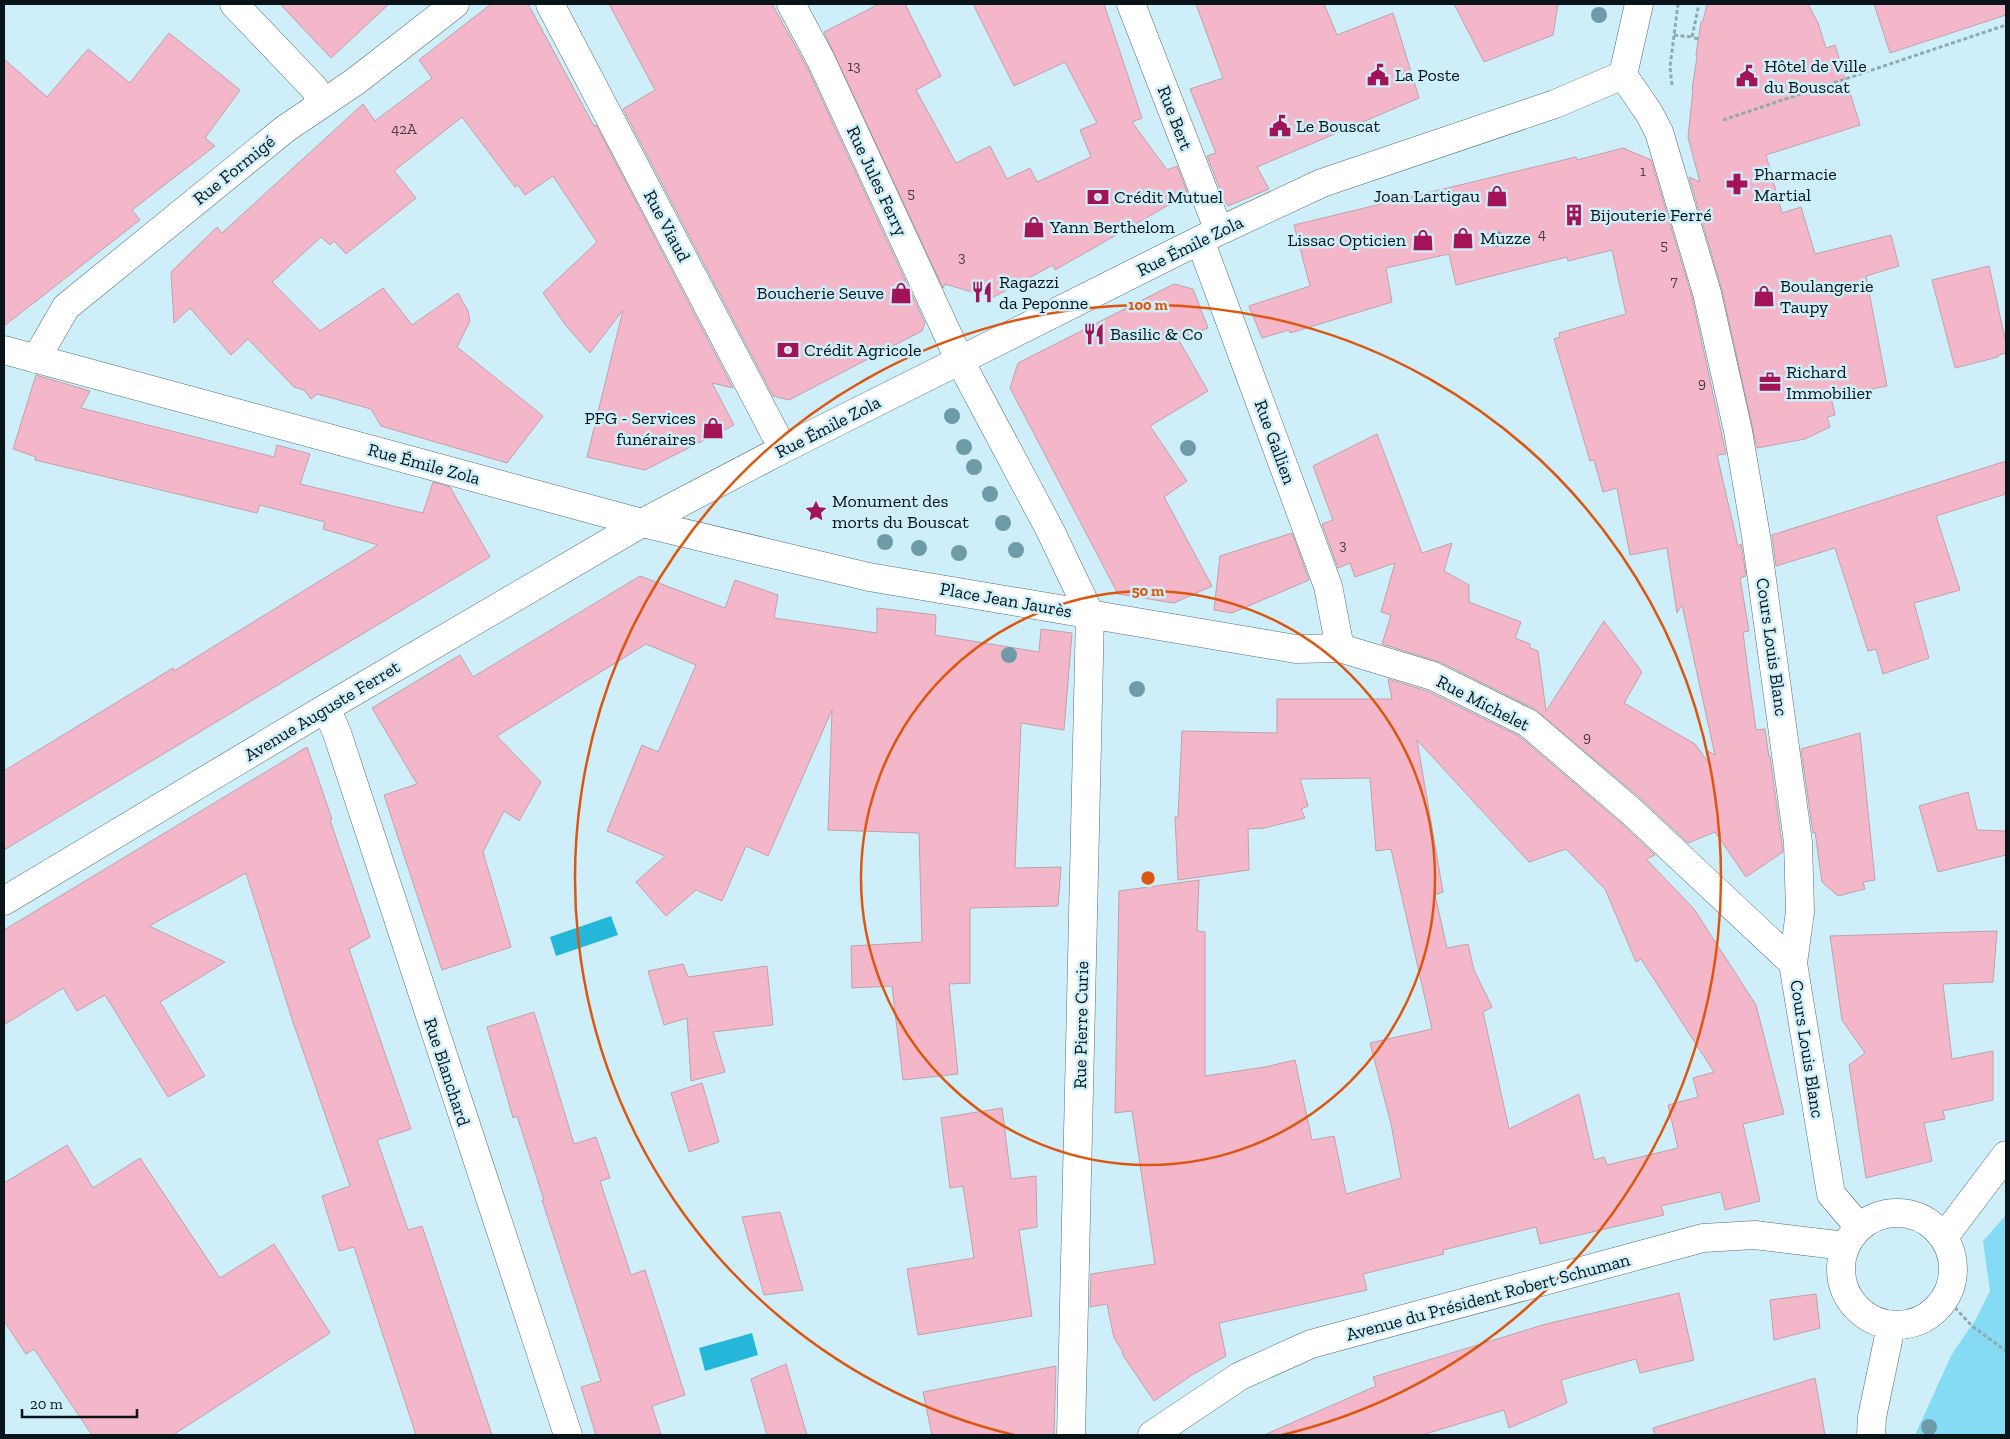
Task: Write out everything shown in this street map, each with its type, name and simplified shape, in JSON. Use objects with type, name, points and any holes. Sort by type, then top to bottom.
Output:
[{"type":"street","points":[[234,4],[314,88],[323,103]]},
{"type":"street","name":"Rue Formigé","points":[[36,359],[66,307],[285,129],[356,81],[455,4]]},
{"type":"street","name":"Rue Viaud","points":[[550,4],[783,449]]},
{"type":"street","name":"Rue Jules Ferry","points":[[791,4],[821,60],[960,360]]},
{"type":"street","name":"Rue Bert","points":[[1131,4],[1210,236]]},
{"type":"street","points":[[1623,75],[1639,4]]},
{"type":"street","name":"Rue Émile Zola","points":[[4,350],[642,523],[783,449],[960,360],[1210,236],[1322,183],[1555,104],[1623,75]]},
{"type":"street","name":"Cours Louis Blanc","points":[[1623,75],[1649,113],[1659,132],[1706,293],[1738,431],[1756,536],[1798,842],[1800,912],[1793,963],[1830,1194],[1852,1236]]},
{"type":"street","name":"Rue Gallien","points":[[1210,236],[1328,586],[1340,648]]},
{"type":"street","name":"Place Jean Jaurès","points":[[960,360],[1050,530],[1090,614]]},
{"type":"street","name":"Place Jean Jaurès","points":[[642,523],[869,576],[1090,614]]},
{"type":"street","name":"Avenue Auguste Ferret","points":[[4,901],[326,708],[642,523]]},
{"type":"street","name":"Rue Michelet","points":[[1090,614],[1296,648],[1340,648],[1433,676],[1528,723],[1631,811],[1793,963]]},
{"type":"street","name":"Rue Pierre Curie","points":[[1071,1435],[1090,614]]},
{"type":"street","name":"Rue Blanchard","points":[[326,708],[337,733],[568,1435]]},
{"type":"street","points":[[1944,1237],[2006,1155]]},
{"type":"street","points":[[1894,1212],[1913,1214],[1931,1223],[1944,1237],[1952,1251],[1954,1267],[1953,1284],[1946,1298],[1936,1311],[1922,1320],[1907,1325],[1891,1326],[1874,1321],[1859,1311],[1848,1297],[1842,1280],[1841,1263],[1852,1236],[1875,1216],[1894,1212]]},
{"type":"street","name":"Avenue du Président Robert Schuman","points":[[1152,1435],[1240,1376],[1311,1344],[1703,1238],[1755,1235],[1852,1236]]},
{"type":"street","points":[[1870,1435],[1891,1326]]},
{"type":"path","points":[[1673,94],[1670,67],[1678,4]]},
{"type":"path","points":[[1692,37],[1698,4]]},
{"type":"path","points":[[1723,120],[2006,25]]},
{"type":"path","points":[[1674,35],[1698,39]]},
{"type":"path","points":[[1946,1298],[1972,1326],[2006,1351]]},
{"type":"shaded area","points":[[611,916],[618,935],[556,956],[550,937]]},
{"type":"shaded area","points":[[2006,1215],[2006,1435],[1915,1435],[1952,1354],[1976,1319],[1990,1291],[1983,1241]]},
{"type":"shaded area","points":[[752,1333],[758,1355],[705,1371],[699,1348]]},
{"type":"building","points":[[280,4],[389,4],[331,58]]},
{"type":"building","points":[[491,4],[528,4],[594,126],[596,125],[733,388],[712,383],[734,425],[645,470],[587,457],[623,310],[590,353],[567,327],[543,293],[597,242],[553,176],[525,195],[518,185],[515,187],[462,117],[394,171],[416,198],[346,254],[334,241],[330,245],[321,237],[272,282],[320,331],[383,288],[412,325],[458,293],[468,311],[470,321],[457,347],[543,416],[507,463],[381,426],[371,409],[317,394],[311,399],[304,390],[294,387],[248,339],[231,355],[190,308],[174,323],[171,272],[217,227],[222,233],[363,104],[375,121],[432,78],[419,60]]},
{"type":"building","points":[[609,4],[772,4],[807,67],[925,323],[922,331],[789,400],[773,396],[623,109],[655,90]]},
{"type":"building","points":[[879,4],[905,4],[941,76],[916,90],[956,163],[990,146],[1007,179],[1030,168],[1037,182],[1091,157],[1080,130],[1097,123],[1065,62],[1014,86],[973,4],[1104,4],[1142,118],[1132,122],[1167,170],[1177,166],[1188,194],[1055,270],[1053,265],[992,298],[945,284],[943,288],[824,32]]},
{"type":"building","name":"Le Bouscat","points":[[1196,4],[1324,4],[1337,35],[1393,13],[1419,98],[1257,167],[1269,189],[1228,206],[1207,156],[1216,153],[1190,89],[1223,78]]},
{"type":"building","points":[[1454,4],[1558,4],[1553,35],[1484,62]]},
{"type":"building","points":[[1707,4],[1808,4],[1818,23],[1826,48],[1835,45],[1860,125],[1766,155],[1782,213],[1801,207],[1815,254],[1891,235],[1899,266],[1866,276],[1887,386],[1831,397],[1835,415],[1827,417],[1830,427],[1805,439],[1757,448],[1722,290],[1689,177],[1700,182],[1688,137],[1696,55],[1701,22],[1703,21]]},
{"type":"building","points":[[1874,4],[2006,4],[2006,15],[1890,53]]},
{"type":"building","points":[[169,33],[240,90],[205,138],[215,146],[132,210],[140,220],[4,326],[4,59],[47,97],[88,49],[130,83]]},
{"type":"building","points":[[1623,148],[1651,160],[1692,297],[1726,454],[1717,455],[1738,546],[1741,544],[1746,576],[1740,578],[1749,631],[1743,632],[1756,730],[1765,729],[1783,852],[1746,877],[1715,832],[1688,843],[1641,799],[1535,709],[1440,662],[1382,644],[1391,615],[1381,612],[1395,563],[1355,577],[1350,563],[1338,568],[1322,524],[1333,520],[1313,466],[1377,434],[1422,553],[1452,543],[1444,571],[1469,585],[1469,602],[1521,622],[1515,638],[1530,644],[1530,648],[1538,651],[1546,711],[1604,621],[1642,672],[1624,703],[1695,744],[1711,766],[1708,751],[1715,755],[1682,605],[1677,613],[1667,548],[1630,555],[1617,488],[1603,492],[1594,460],[1590,461],[1554,339],[1560,337],[1559,333],[1626,314],[1612,250],[1568,261],[1567,257],[1456,285],[1449,254],[1386,268],[1392,302],[1290,333],[1289,330],[1262,338],[1249,306],[1310,286],[1294,225],[1576,157],[1577,160]]},
{"type":"building","points":[[1989,266],[2006,343],[2006,353],[1998,357],[1955,368],[1932,280]]},
{"type":"building","points":[[1174,284],[1193,289],[1208,328],[1178,339],[1208,391],[1150,426],[1187,481],[1164,497],[1212,586],[1174,603],[1118,594],[1010,388],[1018,363]]},
{"type":"building","points":[[36,375],[90,391],[81,408],[274,457],[277,445],[310,454],[300,484],[423,513],[433,482],[450,487],[490,557],[4,850],[4,771],[173,668],[174,671],[378,545],[323,529],[325,522],[260,505],[257,513],[35,460],[36,457],[13,449]]},
{"type":"building","points":[[2006,461],[2006,494],[1936,516],[1960,590],[1914,603],[1929,658],[1883,674],[1876,649],[1868,651],[1835,548],[1776,566],[1772,535]]},
{"type":"building","points":[[1292,533],[1309,580],[1232,613],[1214,610],[1220,556]]},
{"type":"building","points":[[640,576],[725,608],[735,580],[778,595],[774,618],[877,633],[877,608],[936,615],[935,635],[1039,652],[1041,629],[1072,633],[1064,730],[1021,723],[1015,868],[1061,867],[1058,906],[970,908],[970,983],[949,984],[958,1074],[903,1080],[892,986],[852,988],[851,946],[922,942],[919,833],[828,830],[832,710],[768,856],[746,846],[722,901],[696,890],[666,916],[636,882],[665,856],[607,831],[642,745],[658,752],[696,665],[646,644],[497,736],[541,782],[519,821],[504,811],[483,852],[511,947],[442,970],[384,795],[417,784],[372,708],[460,655],[473,677]]},
{"type":"building","points":[[1388,679],[1427,691],[1519,736],[1621,823],[1655,855],[1646,859],[1694,909],[1756,1005],[1784,1114],[1743,1124],[1760,1201],[1725,1210],[1721,1192],[1661,1206],[1664,1215],[1540,1244],[1536,1227],[1443,1250],[1444,1254],[1363,1274],[1367,1290],[1219,1323],[1226,1356],[1192,1375],[1154,1401],[1122,1354],[1123,1352],[1114,1338],[1107,1304],[1090,1307],[1091,1274],[1155,1264],[1132,1111],[1115,1113],[1119,891],[1199,880],[1197,931],[1205,932],[1205,1076],[1265,1067],[1295,1060],[1312,1140],[1334,1136],[1346,1194],[1401,1178],[1391,1124],[1370,1043],[1432,1029],[1391,849],[1376,851],[1370,778],[1300,779],[1308,806],[1301,809],[1305,818],[1264,828],[1248,829],[1249,870],[1178,880],[1175,817],[1178,817],[1182,731],[1277,733],[1277,699],[1392,699]],"holes":[[[1417,740],[1529,862],[1566,849],[1605,889],[1636,962],[1641,959],[1714,1072],[1693,1078],[1698,1097],[1668,1105],[1678,1148],[1607,1165],[1604,1157],[1594,1160],[1579,1094],[1509,1129],[1483,1012],[1492,1007],[1474,970],[1468,944],[1447,948],[1435,895],[1443,892]]]},
{"type":"building","points":[[1860,733],[1875,880],[1863,882],[1865,889],[1838,896],[1822,882],[1801,749]]},
{"type":"building","points":[[307,747],[370,937],[349,949],[411,1129],[377,1140],[408,1230],[422,1226],[492,1435],[416,1435],[354,1247],[339,1251],[322,1196],[350,1186],[292,1019],[246,873],[149,926],[225,962],[160,1002],[205,1076],[168,1097],[105,995],[77,1011],[63,988],[4,1025],[4,930]]},
{"type":"building","points":[[1968,792],[1977,830],[2006,831],[2006,855],[1938,872],[1919,806]]},
{"type":"building","points":[[1997,931],[1993,982],[1943,984],[1952,1059],[1993,1051],[1993,1100],[1943,1111],[1945,1119],[1924,1123],[1932,1161],[1866,1178],[1849,1065],[1865,1053],[1842,1020],[1830,936]]},
{"type":"building","points":[[683,964],[688,977],[767,966],[773,1025],[713,1032],[725,1072],[691,1081],[687,1018],[664,1025],[648,971]]},
{"type":"building","points":[[534,1012],[574,1144],[596,1137],[610,1178],[600,1181],[631,1275],[645,1270],[685,1395],[652,1406],[661,1435],[596,1435],[581,1387],[601,1381],[542,1200],[544,1200],[517,1116],[513,1118],[487,1027]]},
{"type":"building","points":[[702,1083],[719,1142],[689,1152],[671,1093]]},
{"type":"building","points":[[1002,1108],[1011,1179],[1036,1176],[1037,1227],[1019,1230],[1032,1316],[918,1335],[907,1269],[974,1258],[963,1186],[950,1188],[941,1118]]},
{"type":"building","points":[[67,1145],[93,1188],[140,1158],[220,1278],[274,1244],[330,1333],[173,1435],[92,1435],[34,1349],[26,1354],[4,1321],[4,1183]]},
{"type":"building","points":[[780,1212],[803,1290],[764,1295],[742,1217]]},
{"type":"building","points":[[1679,1293],[1694,1360],[1640,1373],[1636,1359],[1561,1380],[1567,1403],[1509,1428],[1504,1410],[1422,1435],[1264,1435],[1376,1386],[1373,1377],[1546,1324]]},
{"type":"building","points":[[1816,1294],[1820,1328],[1774,1340],[1770,1300]]},
{"type":"building","points":[[786,1364],[807,1435],[767,1435],[751,1379]]},
{"type":"building","points":[[1056,1366],[1054,1435],[932,1435],[923,1392]]},
{"type":"building","points":[[1815,1378],[1825,1435],[1655,1435],[1653,1428]]},
{"type":"place","name":"La Poste","points":[[1378,75]]},
{"type":"place","name":"Hôtel de Ville du Bouscat","points":[[1747,76]]},
{"type":"place","name":"Le Bouscat","points":[[1280,126]]},
{"type":"place","name":"Pharmacie Martial","points":[[1737,184]]},
{"type":"place","name":"Joan Lartigau","points":[[1497,196]]},
{"type":"place","name":"Crédit Mutuel","points":[[1098,197]]},
{"type":"place","name":"Bijouterie Ferré","points":[[1574,215]]},
{"type":"place","name":"Yann Berthelom","points":[[1034,227]]},
{"type":"place","name":"Muzze","points":[[1463,238]]},
{"type":"place","name":"Lissac Opticien","points":[[1423,240]]},
{"type":"place","name":"Ragazzi da Peponne","points":[[982,292]]},
{"type":"place","name":"Boucherie Seuve","points":[[901,293]]},
{"type":"place","name":"Boulangerie Taupy","points":[[1764,296]]},
{"type":"place","name":"Basilic & Co","points":[[1094,334]]},
{"type":"place","name":"Crédit Agricole","points":[[788,350]]},
{"type":"place","name":"Richard Immobilier","points":[[1770,382]]},
{"type":"place","name":"PFG - Services funéraires","points":[[713,428]]},
{"type":"place","name":"Monument des morts du Bouscat","points":[[816,511]]}]
